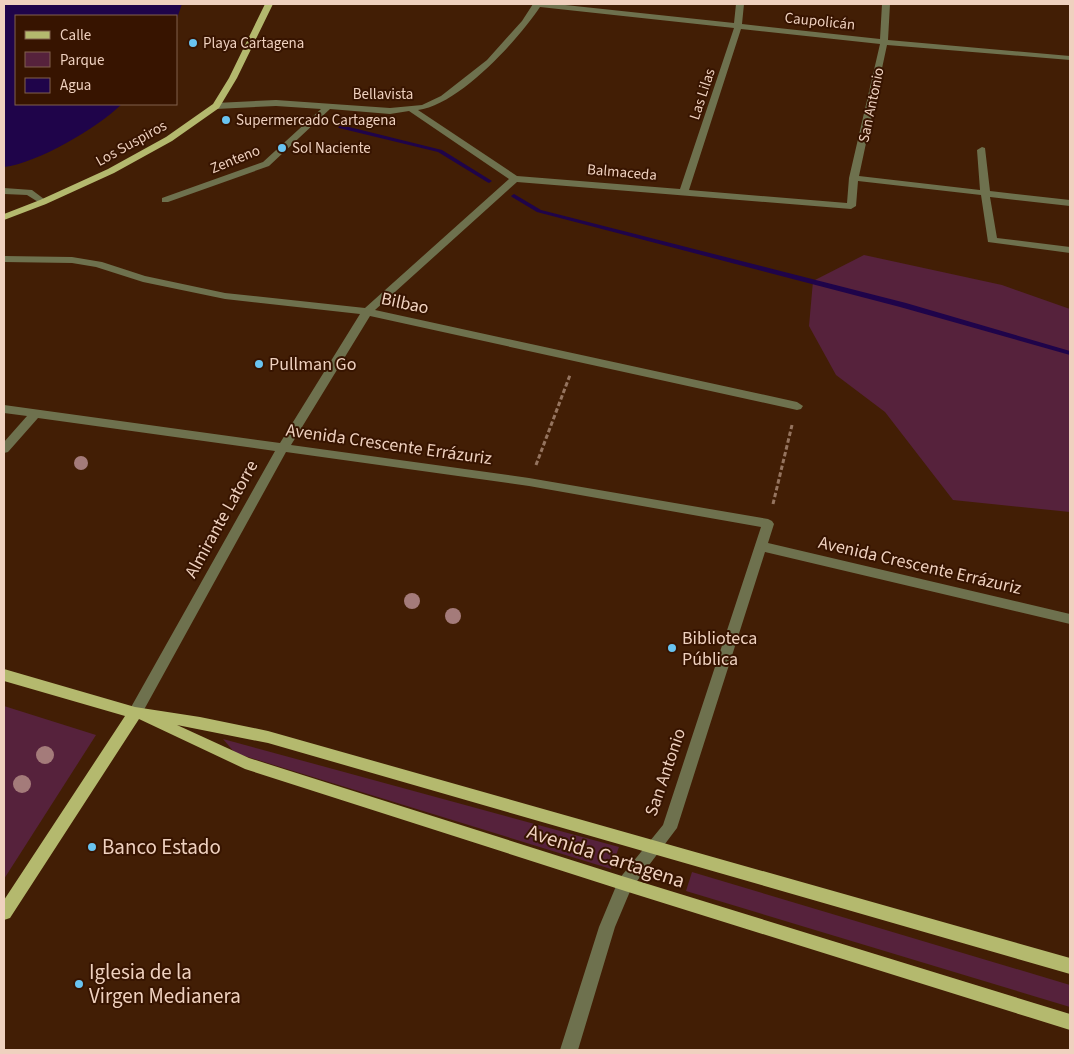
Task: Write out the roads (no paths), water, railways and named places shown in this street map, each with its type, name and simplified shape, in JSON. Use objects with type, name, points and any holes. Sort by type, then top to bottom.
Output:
[{"type":"main road","name":"Los Suspiros","points":[[4,217],[111,172],[194,122],[216,106],[233,78],[269,4]]},
{"type":"main road","name":"Avenida Cartagena","points":[[4,675],[135,713],[200,723],[268,737],[1070,966]]},
{"type":"main road","name":"Avenida Cartagena","points":[[135,713],[245,763],[625,884],[1070,1022]]},
{"type":"main road","name":"Almirante Latorre","points":[[4,913],[135,713]]},
{"type":"street","name":"Bellavista","points":[[216,106],[276,103],[390,111],[412,110],[435,103],[469,80],[509,42],[537,4]]},
{"type":"street","name":"Caupolicán","points":[[537,4],[884,42],[1070,58]]},
{"type":"street","name":"Las Lilas","points":[[684,192],[738,27],[740,4]]},
{"type":"street","name":"San Antonio","points":[[851,206],[854,178],[884,42],[886,4]]},
{"type":"street","name":"Zenteno","points":[[165,200],[266,164],[328,107]]},
{"type":"street","name":"Balmaceda","points":[[412,110],[515,178],[851,206]]},
{"type":"street","points":[[982,150],[985,193],[992,240],[1070,250]]},
{"type":"street","name":"Almirante Latorre","points":[[135,713],[282,449],[367,312],[515,178]]},
{"type":"street","points":[[854,178],[1070,203]]},
{"type":"street","points":[[4,191],[29,192],[43,202]]},
{"type":"street","name":"Bilbao","points":[[4,259],[89,262],[143,279],[225,296],[367,312],[797,406]]},
{"type":"street","name":"Avenida Crescente Errázuriz","points":[[4,409],[529,482],[768,524]]},
{"type":"street","points":[[4,449],[35,414]]},
{"type":"street","name":"San Antonio","points":[[569,1050],[608,926],[625,884],[669,828],[768,524]]},
{"type":"street","name":"Avenida Crescente Errázuriz","points":[[761,546],[1070,619]]},
{"type":"water","points":[[4,4],[182,4],[178,15],[15,15],[15,105],[121,105],[83,133],[50,152],[4,167]]},
{"type":"waterway","points":[[341,127],[440,151],[489,181]]},
{"type":"waterway","points":[[514,196],[539,211],[903,305],[1070,353]]},
{"type":"place","name":"Playa Cartagena","points":[[193,43]]},
{"type":"place","name":"Supermercado Cartagena","points":[[226,120]]},
{"type":"place","name":"Sol Naciente","points":[[282,148]]},
{"type":"place","name":"Pullman Go","points":[[259,364]]},
{"type":"place","name":"Biblioteca Pública","points":[[672,648]]},
{"type":"place","name":"Banco Estado","points":[[92,847]]},
{"type":"place","name":"Iglesia de la Virgen Medianera","points":[[79,984]]}]
